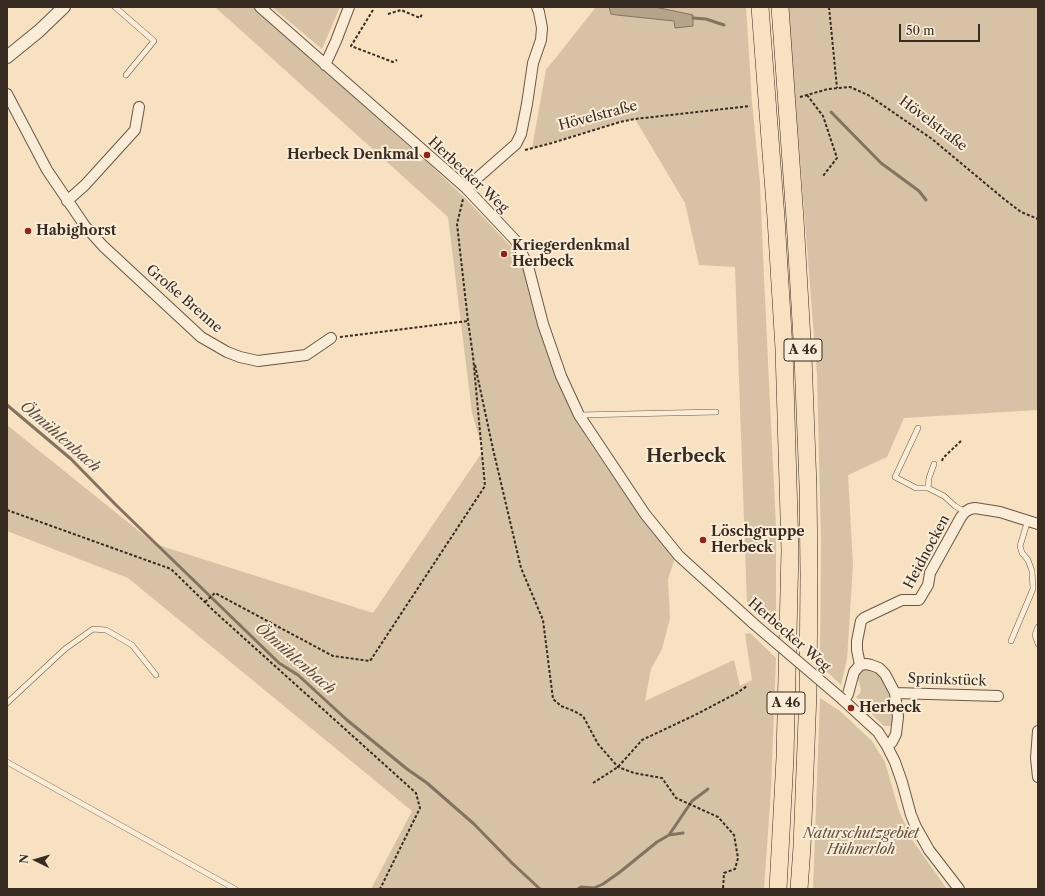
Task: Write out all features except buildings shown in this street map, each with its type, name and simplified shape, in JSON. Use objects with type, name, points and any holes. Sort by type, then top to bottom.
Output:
[{"type":"highway","name":"A 46","points":[[760,7],[784,349],[790,550],[785,758],[778,889]]},
{"type":"highway","name":"A 46","points":[[780,7],[795,219],[803,357],[808,486],[808,686],[802,847],[798,889]]},
{"type":"highway","points":[[775,889],[780,855]]},
{"type":"street","points":[[7,57],[39,32],[64,7]]},
{"type":"street","name":"Herbecker Weg","points":[[260,7],[466,188],[516,241],[528,266],[543,324],[558,369],[579,414],[645,514],[679,556],[754,624],[878,732],[888,746],[902,782],[916,827],[929,850],[959,889]]},
{"type":"street","points":[[324,64],[336,41],[349,7]]},
{"type":"street","points":[[466,188],[516,144],[521,134],[524,125],[533,62],[541,40],[542,28],[537,7]]},
{"type":"street","name":"Große Brenne","points":[[7,94],[46,170],[85,226],[109,251],[202,337],[227,352],[258,361],[306,354],[331,338]]},
{"type":"street","points":[[67,201],[85,185],[135,130],[139,107]]},
{"type":"street","name":"Heidnocken","points":[[860,665],[857,641],[861,621],[864,618],[902,600],[919,600],[928,585],[930,573],[965,512],[975,508],[1000,512],[1038,524]]},
{"type":"street","name":"Sprinkstück","points":[[860,665],[866,664],[879,668],[885,674],[895,693],[898,724],[895,738],[888,746]]},
{"type":"street","points":[[843,700],[848,694],[854,672],[860,665]]},
{"type":"street","name":"Sprinkstück","points":[[895,693],[998,696]]},
{"type":"street","points":[[1038,731],[1036,758],[1038,777]]},
{"type":"lane","points":[[115,7],[154,41],[126,75]]},
{"type":"lane","points":[[579,414],[716,412]]},
{"type":"lane","points":[[918,428],[895,477],[916,488],[928,488],[944,496],[955,506],[965,512]]},
{"type":"lane","points":[[928,488],[929,478],[934,464]]},
{"type":"lane","points":[[1011,641],[1033,589],[1032,571],[1028,560],[1022,553],[1020,546],[1028,520]]},
{"type":"lane","points":[[1038,627],[1035,635],[1038,644]]},
{"type":"lane","points":[[7,703],[65,649],[93,629],[106,630],[132,645],[156,675]]},
{"type":"lane","points":[[7,762],[235,889]]},
{"type":"path","points":[[829,7],[837,88]]},
{"type":"path","points":[[373,10],[351,46],[392,62],[397,60]]},
{"type":"path","points":[[388,14],[401,10],[420,18],[422,14]]},
{"type":"path","name":"Hövelstraße","points":[[798,98],[828,89],[850,87],[868,95],[932,139],[1004,200],[1021,212],[1038,219]]},
{"type":"path","points":[[807,95],[823,116],[837,158],[823,176]]},
{"type":"path","name":"Hövelstraße","points":[[524,150],[635,119],[750,106]]},
{"type":"path","points":[[466,188],[457,224],[473,356],[492,449],[521,568],[543,620],[553,699],[561,706],[583,716],[598,744],[618,767],[662,778],[676,798],[718,817],[734,836],[738,858],[735,869],[724,873],[723,889]]},
{"type":"path","points":[[331,338],[468,321]]},
{"type":"path","points":[[205,602],[215,593],[333,656],[370,661],[485,486],[481,460],[473,356]]},
{"type":"path","points":[[934,464],[940,464],[943,458],[962,440]]},
{"type":"path","points":[[7,510],[171,569],[205,602],[416,793],[420,808],[380,889]]},
{"type":"path","points":[[593,784],[618,767],[642,740],[695,715],[737,693],[747,686]]},
{"type":"green space","points":[[215,7],[253,7],[413,150],[411,152],[420,162],[424,159],[467,200],[517,253],[540,329],[560,385],[586,437],[642,519],[675,558],[668,579],[670,618],[662,649],[651,669],[645,701],[734,660],[740,686],[752,680],[745,634],[750,633],[776,658],[771,790],[764,889],[371,889],[412,811],[128,578],[7,531],[7,425],[155,544],[373,613],[483,451],[472,413],[448,217]]},
{"type":"green space","points":[[272,7],[340,7],[322,49]]},
{"type":"green space","points":[[596,7],[746,7],[752,102],[760,183],[776,527],[776,626],[747,604],[735,267],[699,265],[685,203],[635,119],[532,148],[546,70]]},
{"type":"green space","points":[[788,7],[1038,7],[1038,410],[904,418],[887,457],[848,475],[853,565],[847,659],[841,685],[820,665],[821,542],[817,374]]},
{"type":"green space","points":[[866,669],[879,674],[891,694],[895,718],[893,724],[890,726],[884,726],[860,703],[861,701],[856,697],[860,693],[861,689],[858,679],[859,675]]},
{"type":"green space","name":"Naturschutzgebiet Hühnerloh","points":[[820,698],[840,711],[872,741],[885,762],[899,811],[913,841],[947,889],[813,889]]},
{"type":"shaded area","points":[[609,7],[655,7],[693,15],[693,26],[675,28],[674,21],[611,14]]},
{"type":"waterway","points":[[693,18],[706,19],[724,25]]},
{"type":"waterway","points":[[831,112],[881,163],[919,191],[926,200]]},
{"type":"waterway","name":"Ölmühlenbach","points":[[7,405],[71,459],[116,505],[279,663],[298,675],[347,720],[407,769],[427,783],[474,824],[540,889]]},
{"type":"waterway","points":[[578,889],[581,887],[594,888],[603,884],[657,842],[669,835],[692,801],[708,789]]},
{"type":"waterway","points":[[669,835],[683,833]]},
{"type":"place","name":"Herbeck Denkmal","points":[[427,155]]},
{"type":"place","name":"Habighorst","points":[[28,231]]},
{"type":"place","name":"Kriegerdenkmal Herbeck","points":[[504,254]]},
{"type":"place","name":"Löschgruppe Herbeck","points":[[703,540]]},
{"type":"place","name":"Herbeck","points":[[851,708]]},
{"type":"district","name":"Herbeck","points":[[686,457]]}]
